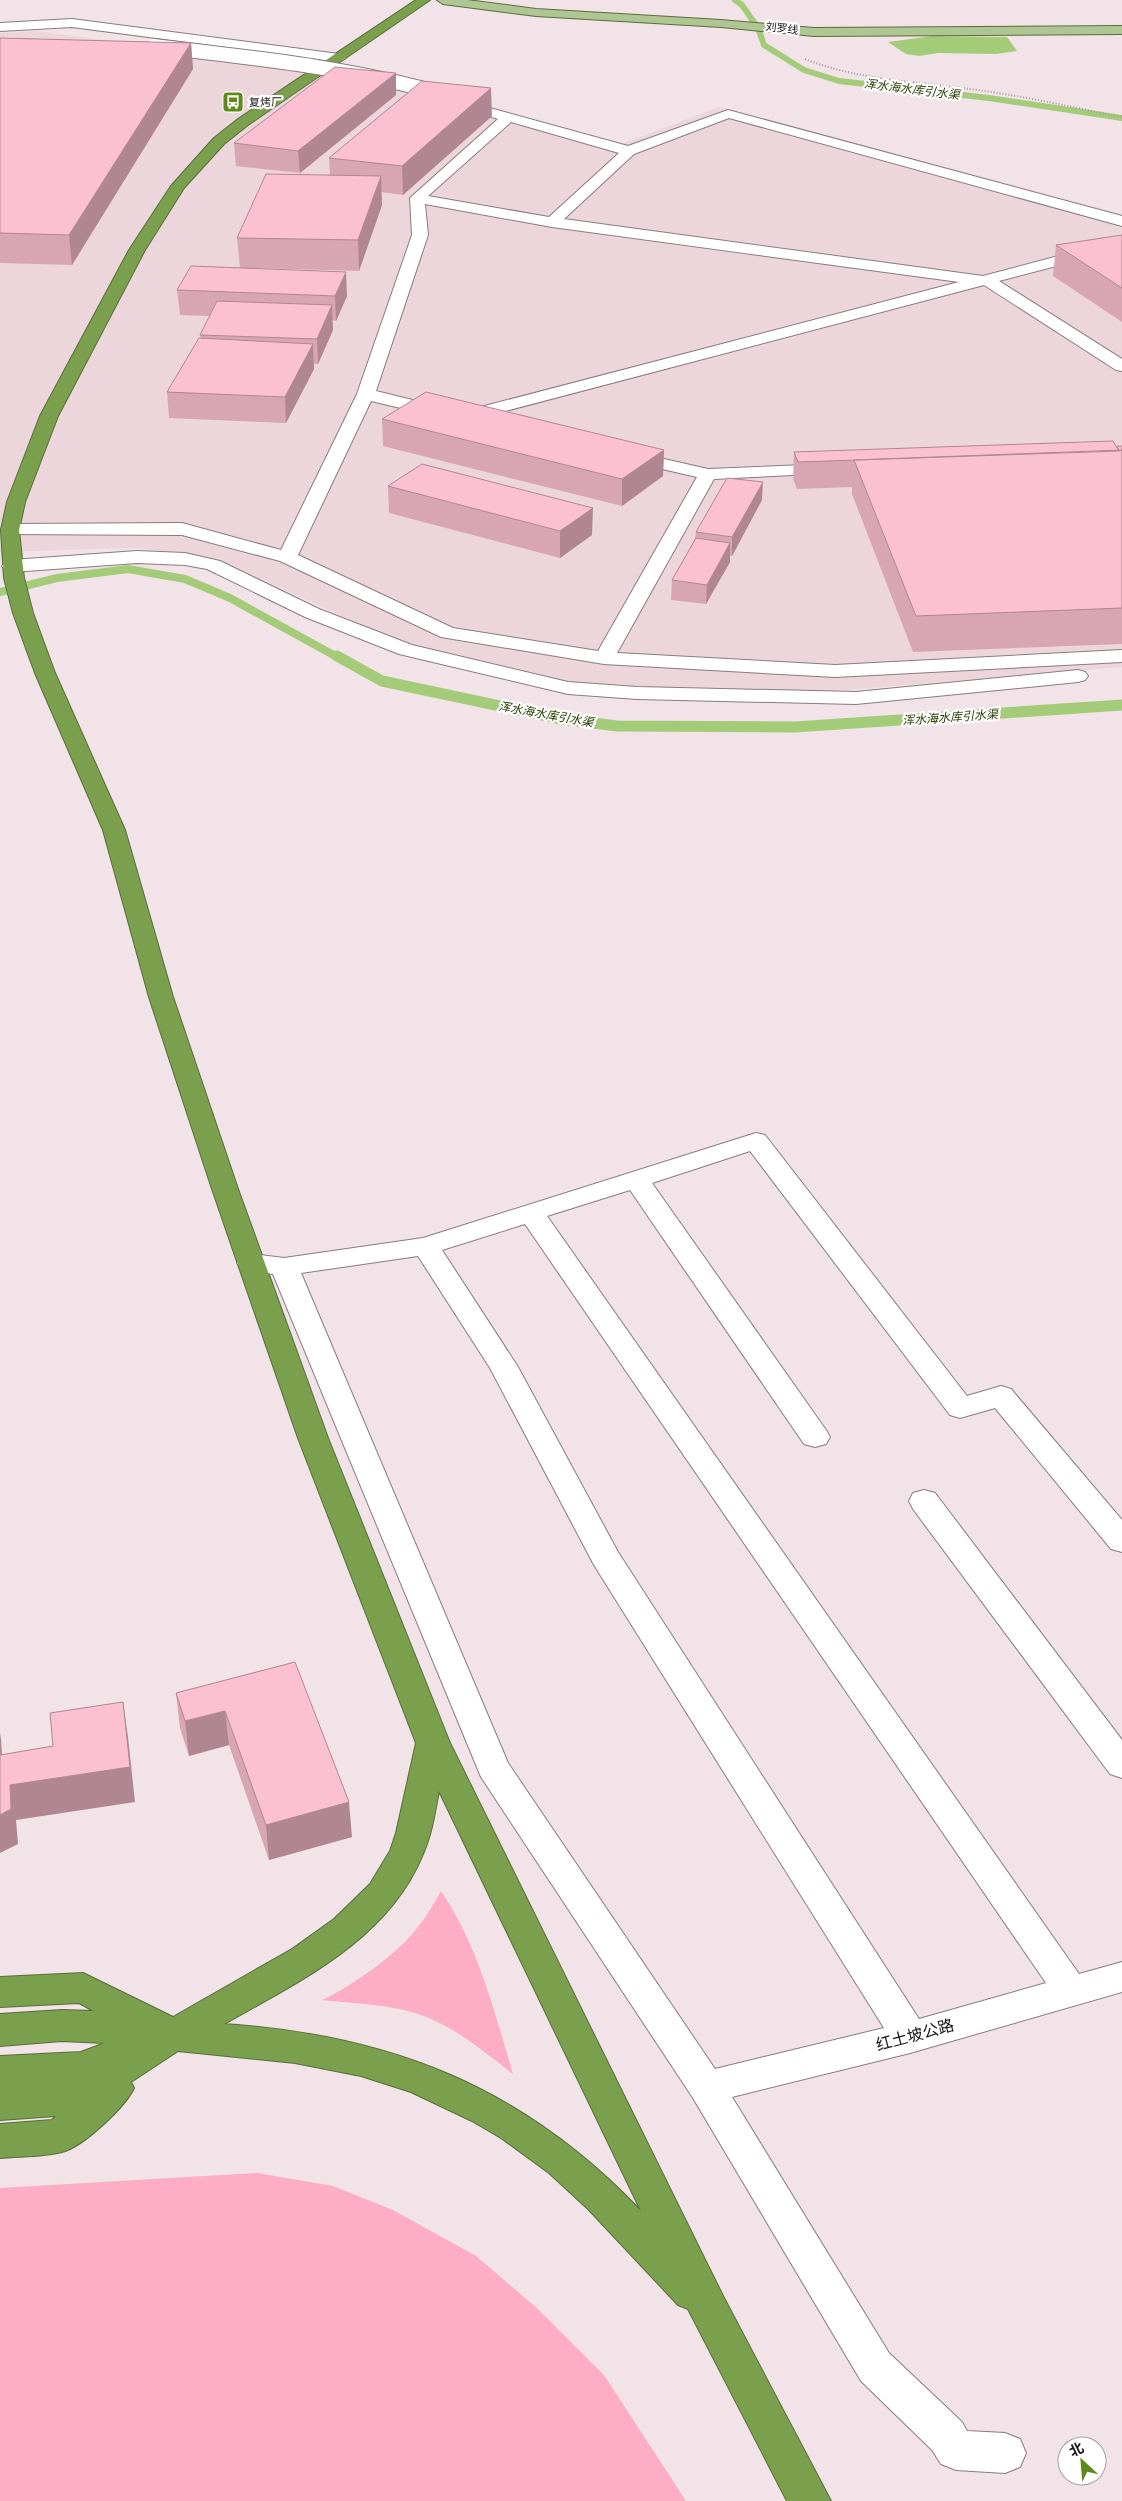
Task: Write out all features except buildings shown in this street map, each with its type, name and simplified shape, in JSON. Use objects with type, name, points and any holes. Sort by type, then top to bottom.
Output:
[{"type":"highway","points":[[424,0],[219,141],[178,186],[132,258],[49,416],[16,502],[10,530],[9,562],[23,613],[45,673],[114,830],[161,997],[268,1265],[313,1438],[433,1743],[709,2309],[810,2501]]},
{"type":"highway","points":[[0,2104],[73,2099],[173,2035],[305,1960],[347,1928],[382,1894],[395,1874],[413,1833],[433,1743]]},
{"type":"highway","points":[[0,1992],[83,1988],[173,2035]]},
{"type":"highway","points":[[0,2030],[80,2026],[296,2047],[362,2060],[424,2081],[506,2120],[577,2172],[612,2205],[646,2245],[709,2309]]},
{"type":"highway","points":[[0,2072],[81,2068],[173,2035]]},
{"type":"highway","points":[[0,2141],[61,2136],[173,2035]]},
{"type":"main road","name":"刘罗线","points":[[443,0],[484,8],[548,15],[769,26],[845,34],[1122,30]]},
{"type":"street","points":[[0,26],[72,23],[339,58]]},
{"type":"street","points":[[0,37],[43,36]]},
{"type":"street","points":[[123,43],[364,73],[401,81],[451,97]]},
{"type":"street","points":[[472,105],[507,118],[629,150]]},
{"type":"street","points":[[552,222],[629,150],[728,114],[1122,221]]},
{"type":"street","points":[[417,198],[507,118]]},
{"type":"street","points":[[286,557],[366,394],[420,235],[417,198]]},
{"type":"street","points":[[417,198],[552,222],[988,281],[1122,366]]},
{"type":"street","points":[[460,418],[988,281],[1122,244]]},
{"type":"street","points":[[366,394],[498,426]]},
{"type":"street","points":[[612,452],[708,474],[846,468]]},
{"type":"street","points":[[604,658],[708,474]]},
{"type":"street","points":[[10,530],[182,529],[286,557],[448,633],[604,658],[835,671],[1122,656]]},
{"type":"street","points":[[9,562],[137,557],[185,559],[212,565],[312,613],[406,650],[568,688],[637,693],[856,698],[1122,672]]},
{"type":"street","points":[[1005,2452],[956,2450],[947,2436],[875,2367],[706,2087],[493,1768],[268,1265],[426,1246],[756,1141],[960,1408],[1001,1396],[1122,1541]]},
{"type":"street","points":[[636,1179],[815,1437]]},
{"type":"street","points":[[531,1213],[1071,1991]]},
{"type":"street","points":[[426,1246],[504,1367],[605,1557],[910,2037]]},
{"type":"street","points":[[924,1501],[1122,1764]]},
{"type":"street","name":"红土坡公路","points":[[706,2087],[910,2037],[1122,1977]]},
{"type":"path","points":[[769,26],[779,40],[790,50],[804,59],[840,73],[879,80],[973,89],[1122,117]]},
{"type":"shaded area","points":[[37,31],[377,77],[621,144],[720,107],[1122,214],[1122,667],[822,692],[574,685],[394,640],[220,560],[136,548],[0,552],[0,33]]},
{"type":"shaded area","points":[[932,36],[1007,37],[1017,51],[996,54],[938,53],[919,56],[906,54],[888,42]]},
{"type":"shaded area","points":[[441,1891],[454,1912],[475,1956],[492,2002],[513,2074],[484,2051],[431,2019],[391,2007],[322,2000],[360,1978],[399,1948],[421,1923]]},
{"type":"shaded area","points":[[257,2173],[333,2186],[393,2210],[476,2256],[538,2309],[604,2375],[686,2501],[0,2501],[0,2188]]},
{"type":"waterway","name":"浑水海水库引水渠","points":[[735,0],[742,5],[758,28],[764,45],[804,70],[839,81],[989,98],[1122,118]]},
{"type":"waterway","name":"浑水海水库引水渠","points":[[0,592],[57,578],[128,569],[185,579],[230,598],[339,658]]},
{"type":"waterway","name":"浑水海水库引水渠","points":[[337,656],[382,681],[561,719],[617,726],[795,727],[1122,705]]},
{"type":"place","name":"复烤厂","points":[[233,102]]}]
